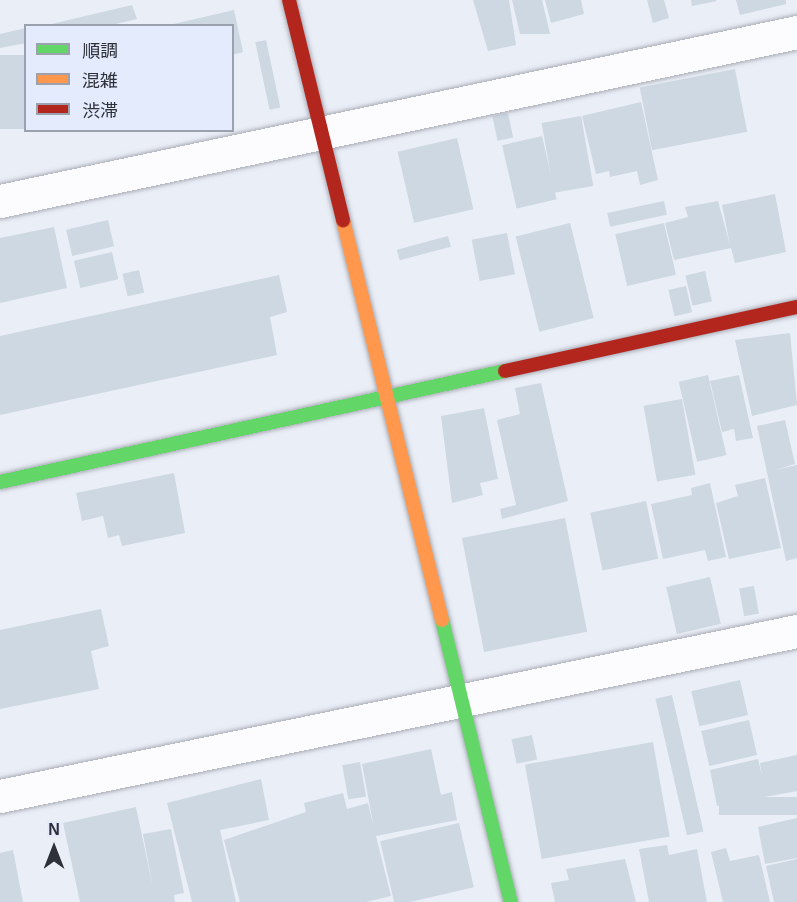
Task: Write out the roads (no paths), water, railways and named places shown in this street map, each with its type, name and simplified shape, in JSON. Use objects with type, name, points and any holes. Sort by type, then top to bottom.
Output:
[{"type":"street","points":[[289,0],[319,132],[511,902]]},
{"type":"street","points":[[0,201],[797,32]]},
{"type":"street","points":[[0,483],[797,307]]},
{"type":"street","points":[[0,796],[462,703],[797,631]]}]
